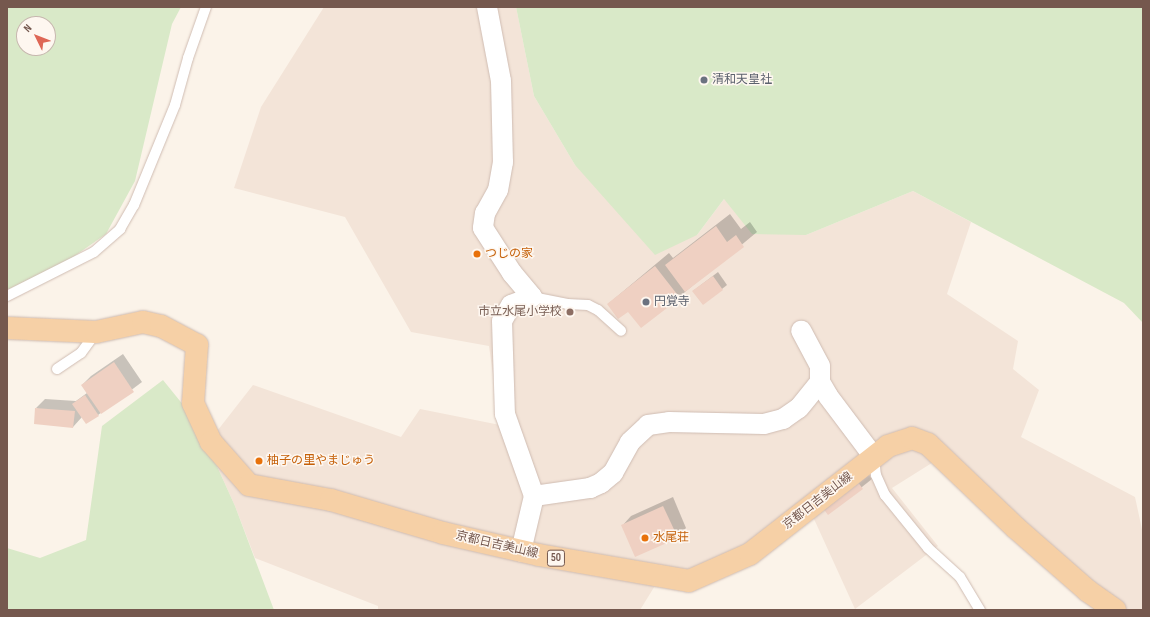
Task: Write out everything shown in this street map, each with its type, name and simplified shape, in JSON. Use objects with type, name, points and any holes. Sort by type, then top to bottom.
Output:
[{"type":"main road","name":"京都日吉美山線","points":[[7,328],[96,332],[143,322],[161,326],[197,345],[193,403],[211,442],[249,485],[331,500],[443,533],[521,551],[689,581],[750,554],[888,446],[912,438],[928,444],[1016,528],[1088,591],[1115,610]]},
{"type":"street","points":[[487,7],[501,81],[503,162],[498,190],[485,213],[484,228],[512,273],[532,297],[511,305],[502,321],[505,414],[534,496],[521,551]]},
{"type":"street","points":[[801,331],[820,366],[820,382],[828,396],[874,457]]},
{"type":"street","points":[[534,496],[590,488],[601,483],[613,473],[630,442],[648,425],[669,422],[764,424],[783,418],[799,408],[820,382]]},
{"type":"lane","points":[[7,296],[94,252],[120,229],[134,205],[175,106],[188,58],[206,7]]},
{"type":"lane","points":[[532,297],[567,304],[588,305],[598,310],[621,331]]},
{"type":"lane","points":[[57,369],[81,353],[96,332]]},
{"type":"lane","points":[[874,457],[876,475],[885,494],[928,548],[960,577],[980,610]]},
{"type":"shaded area","points":[[324,7],[516,7],[534,96],[575,165],[697,235],[724,199],[806,235],[913,191],[971,222],[947,294],[1018,341],[1013,369],[1039,390],[1021,437],[1135,497],[1143,534],[1143,610],[1095,610],[935,461],[892,488],[938,546],[855,609],[809,508],[689,581],[661,576],[640,610],[378,610],[378,606],[255,558],[235,506],[207,444],[253,385],[401,437],[420,409],[500,425],[489,346],[411,332],[345,217],[234,188],[261,107]]},
{"type":"green space","points":[[7,7],[181,7],[172,24],[135,181],[106,234],[66,262],[7,290]]},
{"type":"green space","points":[[516,7],[1143,7],[1143,323],[1124,303],[913,191],[806,235],[752,234],[724,199],[697,235],[655,255],[575,165],[534,96]]},
{"type":"green space","points":[[163,380],[197,422],[235,506],[274,610],[7,610],[7,548],[40,558],[86,540],[102,426]]},
{"type":"building","points":[[716,226],[727,242],[736,235],[744,247],[685,292],[665,265]]},
{"type":"building","points":[[655,266],[680,298],[641,328],[628,312],[618,319],[607,304]]},
{"type":"building","points":[[713,276],[723,290],[703,305],[692,291]]},
{"type":"building","points":[[114,362],[134,392],[101,414],[81,385]]},
{"type":"building","points":[[85,395],[99,416],[86,424],[72,404]]},
{"type":"building","points":[[35,408],[75,411],[73,428],[34,424]]},
{"type":"building","points":[[854,477],[863,489],[828,515],[819,503]]},
{"type":"building","points":[[663,506],[678,538],[635,557],[621,525]]},
{"type":"place","name":"清和天皇社","points":[[704,80]]},
{"type":"place","name":"つじの家","points":[[477,254]]},
{"type":"place","name":"円覚寺","points":[[646,302]]},
{"type":"place","name":"市立水尾小学校","points":[[570,312]]},
{"type":"place","name":"柚子の里やまじゅう","points":[[259,461]]},
{"type":"place","name":"水尾荘","points":[[645,538]]}]
